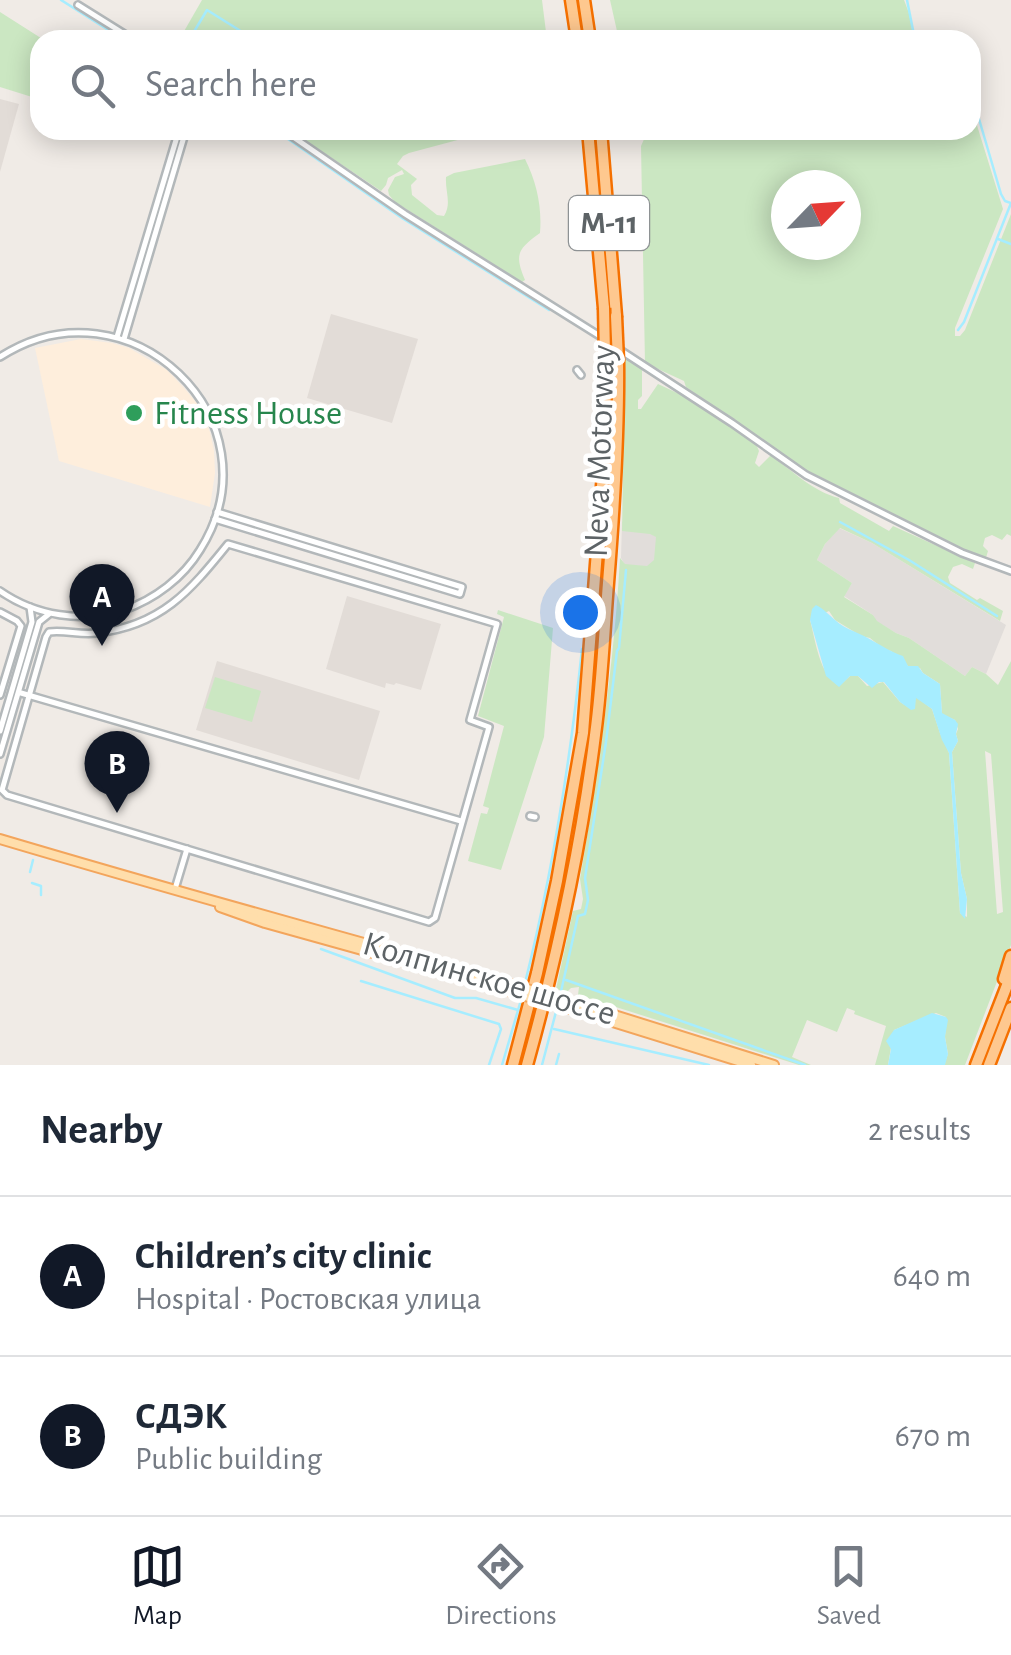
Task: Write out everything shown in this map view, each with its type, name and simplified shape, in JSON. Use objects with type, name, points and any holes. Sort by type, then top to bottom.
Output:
[{"type":"highway","points":[[571,0],[576,30]]},
{"type":"highway","points":[[584,0],[588,30]]},
{"type":"highway","name":"Neva Motorway","points":[[513,1065],[554,898],[583,733],[604,453],[604,308],[589,140]]},
{"type":"highway","name":"Neva Motorway","points":[[527,1065],[552,976],[584,808],[595,734],[615,510],[618,361],[602,140]]},
{"type":"highway","points":[[976,1065],[1008,1008],[1011,956]]},
{"type":"highway","points":[[989,1065],[1008,1008],[1011,975]]},
{"type":"main road","name":"Колпинское шоссе","points":[[0,840],[202,899],[266,923],[474,977],[774,1065]]},
{"type":"main road","name":"Колпинское шоссе","points":[[575,1006],[751,1065]]},
{"type":"street","points":[[78,4],[118,30]]},
{"type":"street","points":[[121,338],[180,140]]},
{"type":"street","points":[[298,140],[806,475],[962,553],[1011,571]]},
{"type":"street","points":[[0,357],[30,341],[55,334],[80,332],[140,345],[170,364],[195,390],[218,438],[221,456],[216,515],[195,559],[154,596],[135,606],[83,616],[30,607],[0,591]]},
{"type":"street","points":[[216,515],[461,590]]},
{"type":"street","points":[[228,544],[497,624],[470,720],[489,727],[461,822],[434,918],[428,922],[7,795],[2,790],[50,632],[101,633],[138,624],[164,611],[188,592],[228,544]]},
{"type":"street","points":[[0,731],[32,622],[30,607]]},
{"type":"street","points":[[0,612],[21,626],[2,689]]},
{"type":"street","points":[[0,754],[39,622],[52,613]]},
{"type":"street","points":[[21,693],[461,822]]},
{"type":"street","points":[[174,891],[187,849]]},
{"type":"shaded area","points":[[0,99],[19,104],[0,172]]},
{"type":"shaded area","points":[[331,314],[418,339],[392,423],[307,398]]},
{"type":"shaded area","points":[[81,339],[129,348],[167,370],[199,406],[214,451],[210,507],[59,461],[35,348]]},
{"type":"shaded area","points":[[642,508],[676,568],[625,565],[621,558],[622,522]]},
{"type":"shaded area","points":[[839,528],[872,543],[1006,625],[986,674],[972,667],[965,676],[876,621],[844,596],[852,583],[817,560]]},
{"type":"shaded area","points":[[347,596],[441,624],[421,690],[396,683],[386,683],[385,688],[326,669]]},
{"type":"shaded area","points":[[217,661],[380,711],[359,780],[196,730]]},
{"type":"green space","points":[[202,0],[542,0],[546,30],[185,30]]},
{"type":"green space","points":[[610,0],[904,0],[912,30],[617,30]]},
{"type":"green space","points":[[0,12],[30,31],[30,96],[0,87]]},
{"type":"green space","points":[[981,138],[1003,209],[955,336],[965,330],[1011,214],[1011,536],[1007,534],[1002,540],[992,535],[985,538],[985,561],[807,472],[686,387],[684,381],[645,363],[644,140]]},
{"type":"green space","points":[[305,140],[458,140],[409,153],[397,164],[417,179],[411,185],[412,195],[437,215],[444,216],[448,202],[446,177],[525,159],[538,195],[540,233],[520,253],[525,280],[522,282],[395,202],[388,190],[395,177],[404,174],[402,170],[388,178],[381,191]]},
{"type":"green space","points":[[625,358],[642,367],[638,409],[658,384],[688,398],[756,444],[759,451],[755,463],[759,467],[771,455],[812,486],[839,498],[840,503],[889,531],[893,526],[975,563],[973,569],[962,564],[953,567],[948,577],[950,583],[1003,611],[1000,621],[872,543],[840,528],[817,560],[852,583],[844,597],[965,676],[972,667],[998,685],[1011,661],[1011,945],[965,1065],[944,1065],[948,1054],[946,1017],[936,1013],[894,1030],[888,1065],[875,1065],[886,1026],[847,1008],[837,1032],[807,1020],[792,1057],[811,1065],[799,1065],[578,995],[579,987],[567,992],[556,989],[573,911],[581,909],[583,899],[580,879],[614,639],[620,558],[625,564],[647,566],[654,560],[656,537],[622,531]],"holes":[[[829,611],[835,620],[891,651],[908,666],[920,668],[940,684],[942,714],[955,720],[958,729],[958,741],[952,752],[967,917],[960,913],[949,753],[932,709],[916,697],[908,707],[883,682],[867,686],[858,676],[850,676],[839,686],[832,681],[819,657],[810,620]],[[985,751],[991,754],[1003,912],[997,914]]]},
{"type":"green space","points":[[498,610],[553,628],[544,737],[501,870],[468,861],[481,813],[487,814],[489,808],[483,806],[504,726],[478,716],[504,617],[497,614]]},
{"type":"green space","points":[[215,677],[261,691],[252,722],[205,708]]},
{"type":"water","points":[[816,605],[844,626],[903,656],[908,666],[918,666],[940,684],[942,713],[958,724],[958,741],[952,752],[961,873],[967,899],[965,919],[960,913],[949,753],[932,709],[916,698],[915,709],[911,710],[884,682],[872,688],[858,676],[850,676],[839,687],[826,676],[810,620]]},
{"type":"water","points":[[932,1013],[948,1020],[945,1065],[888,1065],[891,1049],[886,1041],[894,1030]]},
{"type":"waterway","points":[[61,0],[108,30]]},
{"type":"waterway","points":[[907,0],[913,30]]},
{"type":"waterway","points":[[195,30],[207,10],[239,30]]},
{"type":"waterway","points":[[958,330],[1011,203],[1001,194],[981,126]]},
{"type":"waterway","points":[[289,140],[402,218],[549,310]]},
{"type":"waterway","points":[[998,239],[1011,244]]},
{"type":"waterway","points":[[840,522],[997,616]]},
{"type":"waterway","points":[[560,996],[578,916],[585,914],[588,900],[585,878],[619,648],[626,570]]},
{"type":"waterway","points":[[524,987],[559,819],[582,649]]},
{"type":"waterway","points":[[30,872],[33,860]]},
{"type":"waterway","points":[[32,883],[41,886],[41,895]]},
{"type":"waterway","points":[[321,949],[455,998],[476,998],[518,1010]]},
{"type":"waterway","points":[[566,980],[805,1065]]},
{"type":"waterway","points":[[361,981],[499,1024],[501,1029],[489,1065]]},
{"type":"waterway","points":[[502,1065],[521,1000]]},
{"type":"waterway","points":[[542,1065],[557,1008]]},
{"type":"waterway","points":[[554,1029],[709,1065]]},
{"type":"waterway","points":[[556,1065],[559,1054]]},
{"type":"place","name":"Fitness House","points":[[134,413]]},
{"type":"place","name":"Children’s city clinic","points":[[102,646]]},
{"type":"place","name":"СДЭК","points":[[117,813]]}]
